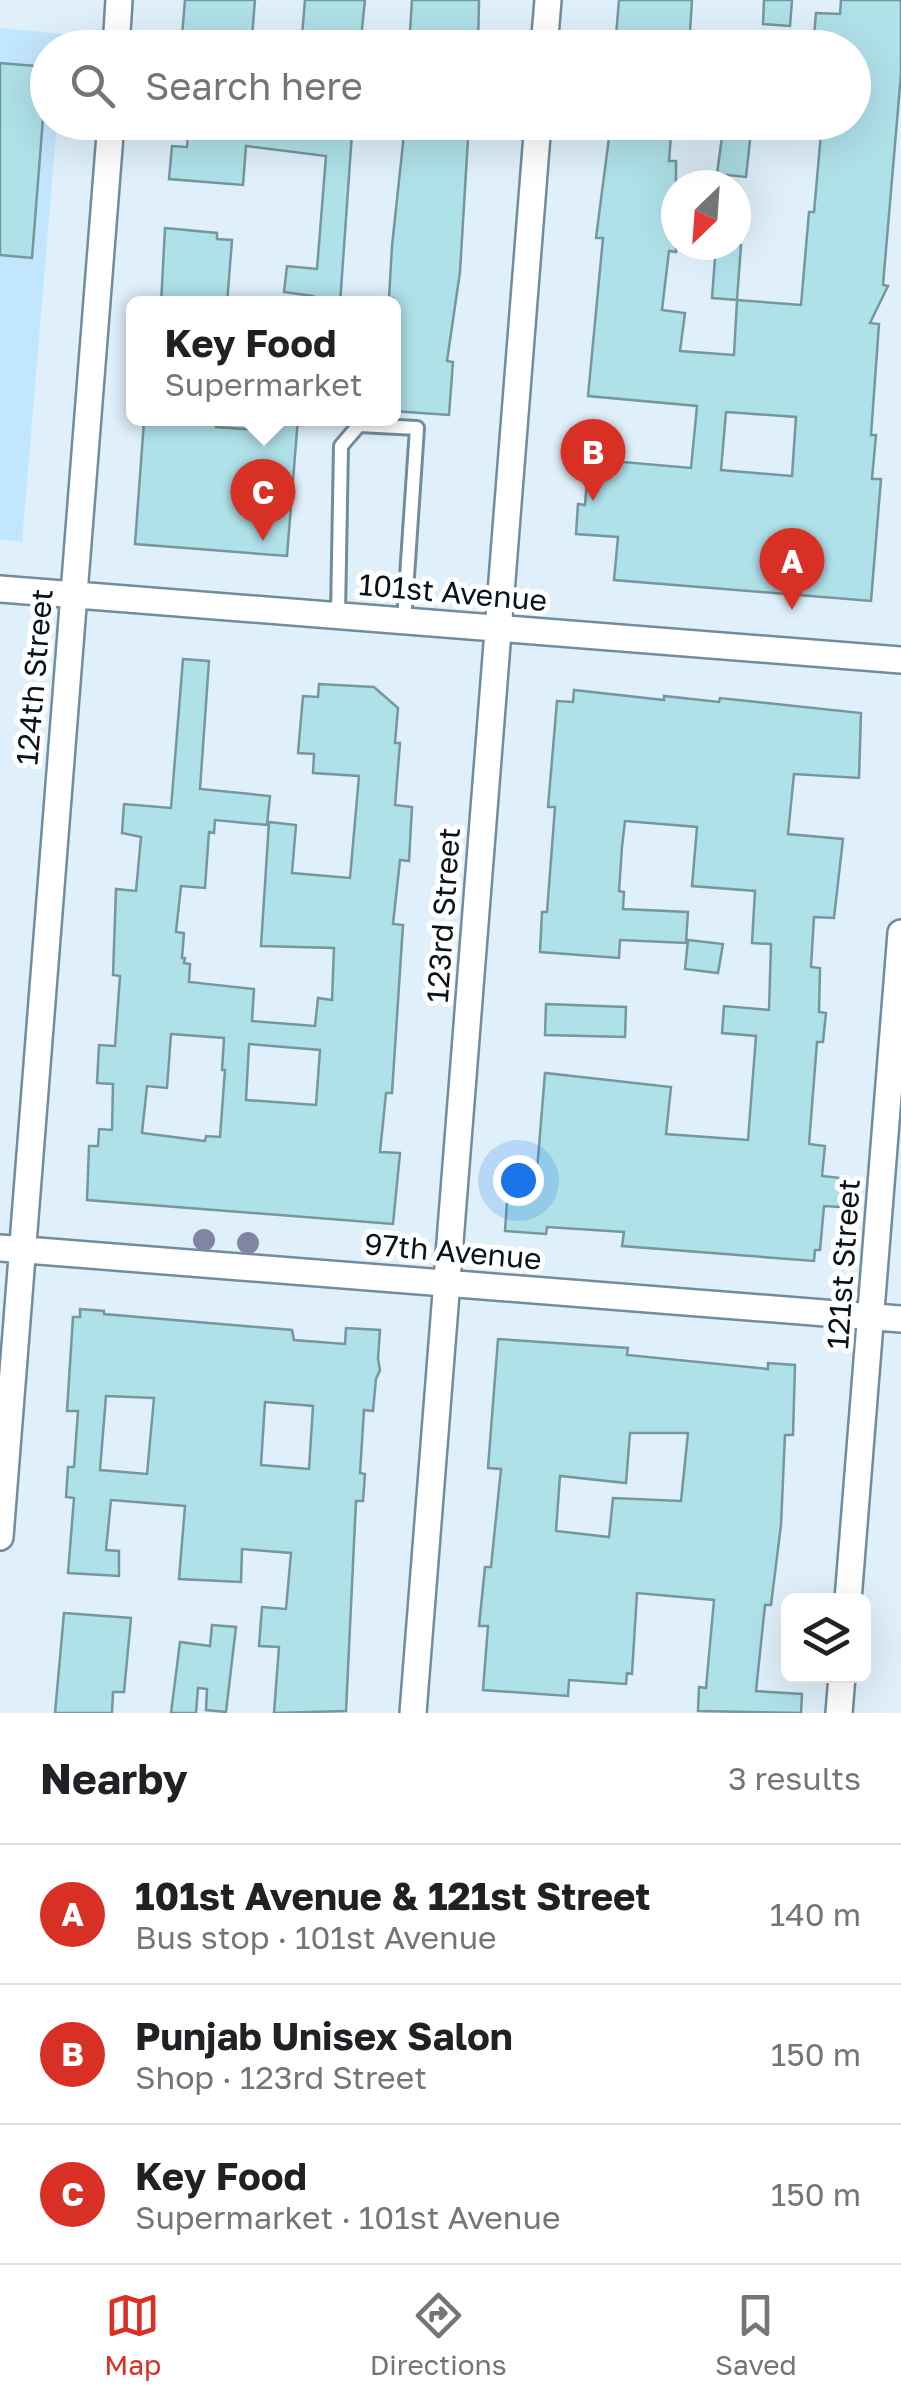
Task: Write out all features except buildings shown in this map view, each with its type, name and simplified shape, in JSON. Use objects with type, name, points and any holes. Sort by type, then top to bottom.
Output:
[{"type":"street","points":[[117,30],[119,0]]},
{"type":"street","points":[[546,30],[548,0]]},
{"type":"street","name":"124th Street","points":[[0,1536],[11,1248],[74,594],[111,140]]},
{"type":"street","name":"123rd Street","points":[[413,1713],[537,140]]},
{"type":"street","name":"101st Avenue","points":[[0,588],[901,660]]},
{"type":"street","name":"121st Street","points":[[849,1593],[901,933]]},
{"type":"street","name":"97th Avenue","points":[[11,1248],[901,1319]]},
{"type":"street","points":[[839,1713],[841,1683]]},
{"type":"lane","points":[[338,616],[341,446],[358,426]]},
{"type":"lane","points":[[378,426],[417,428],[404,620]]},
{"type":"shaded area","points":[[0,28],[30,31],[30,140],[56,140],[22,542],[0,539]]},
{"type":"place","name":"Punjab Unisex Salon","points":[[593,501]]},
{"type":"place","name":"Key Food","points":[[263,541]]},
{"type":"place","name":"101st Avenue & 121st Street","points":[[792,610]]}]
